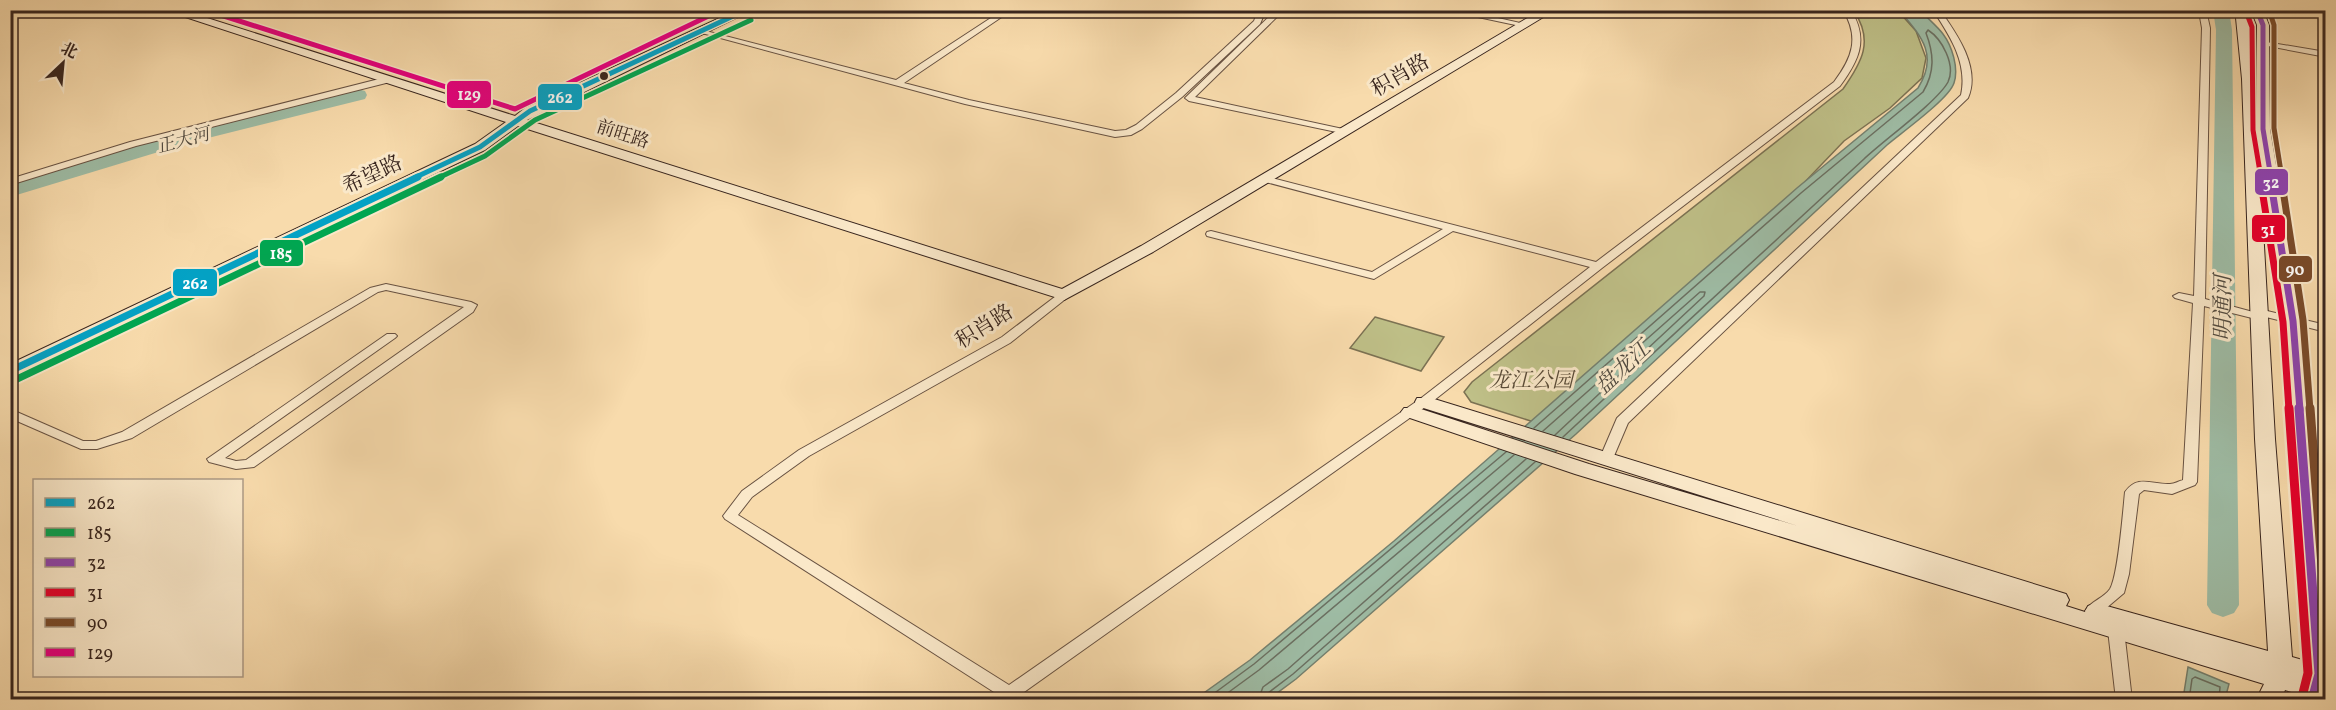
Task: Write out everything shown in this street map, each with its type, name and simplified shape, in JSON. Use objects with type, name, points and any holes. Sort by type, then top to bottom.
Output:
[{"type":"street","name":"前旺路","points":[[169,10],[387,80],[514,117]]},
{"type":"street","name":"前旺路","points":[[188,10],[514,117],[1067,293]]},
{"type":"street","name":"希望路","points":[[10,362],[79,334],[480,147],[502,133],[514,117],[737,10]]},
{"type":"street","name":"希望路","points":[[514,117],[747,10]]},
{"type":"street","points":[[898,83],[1009,10]]},
{"type":"street","points":[[702,32],[898,83],[1108,133],[1128,133],[1134,131],[1179,95],[1257,22],[1262,10]]},
{"type":"street","points":[[1281,10],[1189,98],[1343,132]]},
{"type":"street","points":[[1448,10],[1525,25]]},
{"type":"street","name":"积肖路","points":[[1004,696],[730,516],[747,494],[804,453],[1006,340],[1067,293],[1147,249],[1550,10]]},
{"type":"street","points":[[1004,696],[1418,407],[1837,84],[1850,68],[1857,51],[1858,35],[1855,21],[1847,10]]},
{"type":"street","points":[[1594,462],[1622,421],[1965,96],[1968,76],[1959,49],[1936,10]]},
{"type":"street","points":[[2093,611],[2116,593],[2122,574],[2132,492],[2141,484],[2172,489],[2190,482],[2203,303],[2206,28],[2203,13],[2175,10]]},
{"type":"street","points":[[2239,10],[2242,18],[2248,79],[2276,681]]},
{"type":"street","points":[[1594,462],[2276,681],[2319,687],[2293,321],[2263,129],[2263,25],[2258,10]]},
{"type":"street","points":[[2313,10],[2325,12]]},
{"type":"street","points":[[2263,43],[2325,55]]},
{"type":"street","points":[[10,182],[133,144],[387,80]]},
{"type":"street","points":[[1265,178],[1598,266]]},
{"type":"street","points":[[1211,234],[1374,276],[1450,228]]},
{"type":"street","points":[[10,413],[81,444],[97,445],[127,435],[374,290],[386,287],[471,305],[469,310],[249,464],[236,465],[214,459],[391,336]]},
{"type":"street","points":[[2179,296],[2325,329]]},
{"type":"street","name":"希望路","points":[[10,371],[79,334]]},
{"type":"street","points":[[1418,407],[1460,422],[2093,611],[2276,681]]},
{"type":"street","points":[[2116,630],[2124,699]]},
{"type":"green space","name":"龙江公园","points":[[1854,11],[1898,11],[1916,31],[1926,58],[1922,78],[1890,108],[1844,141],[1800,187],[1537,423],[1471,402],[1464,392],[1472,382],[1843,89],[1856,70],[1863,51],[1863,32]]},
{"type":"green space","points":[[1375,317],[1444,337],[1421,371],[1350,348]]},
{"type":"water","name":"盘龙江","points":[[1900,11],[1921,11],[1941,31],[1949,45],[1954,57],[1955,77],[1950,90],[1943,98],[1887,145],[1576,434],[1296,679],[1269,699],[1194,700],[1250,660],[1394,541],[1797,188],[1918,88],[1927,66],[1925,46]]},
{"type":"water","points":[[2188,667],[2229,684],[2225,699],[2183,699]]},
{"type":"waterway","name":"明通河","points":[[2221,10],[2224,30],[2223,605]]},
{"type":"waterway","name":"正大河","points":[[10,191],[181,139],[358,95]]},
{"type":"transit line","name":"129","points":[[205,10],[515,109],[721,10]]},
{"type":"transit line","name":"262","points":[[10,371],[480,147],[530,111],[746,10]]},
{"type":"transit line","name":"32","points":[[2257,10],[2263,25],[2263,129],[2293,321],[2319,674],[2312,700]]},
{"type":"transit line","name":"90","points":[[2269,10],[2274,25],[2274,128],[2303,320],[2326,619]]},
{"type":"transit line","name":"31","points":[[2247,14],[2252,27],[2253,130],[2283,322],[2308,673],[2302,697]]},
{"type":"transit line","name":"185","points":[[15,380],[485,156],[535,120],[751,20]]}]
